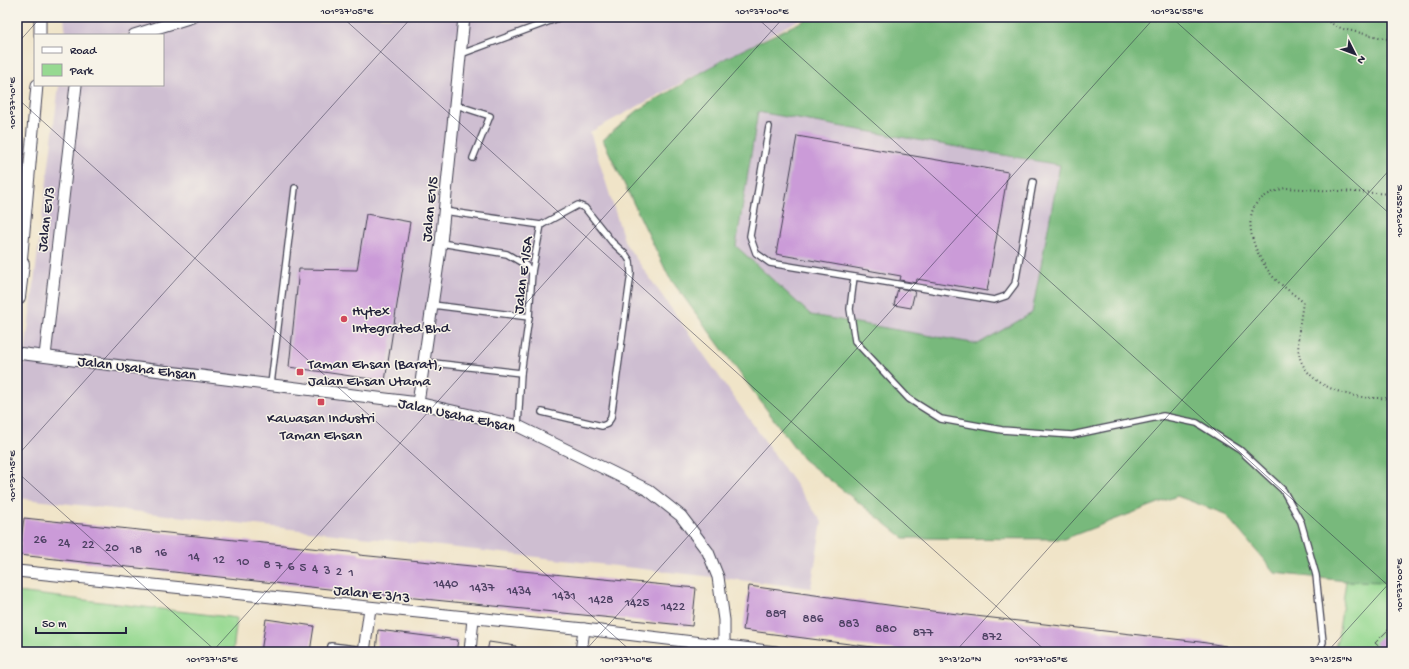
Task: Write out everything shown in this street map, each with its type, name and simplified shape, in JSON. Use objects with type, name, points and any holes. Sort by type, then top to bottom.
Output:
[{"type":"street","points":[[40,17],[40,34]]},
{"type":"street","points":[[137,34],[192,17]]},
{"type":"street","name":"Jalan E1/5","points":[[418,403],[441,243],[464,17]]},
{"type":"street","points":[[17,297],[37,86]]},
{"type":"street","name":"Jalan E1/3","points":[[45,356],[76,86]]},
{"type":"street","name":"Jalan Usaha Ehsan","points":[[17,353],[418,403],[518,426],[648,490],[681,516],[708,552],[718,577],[724,620],[724,649]]},
{"type":"street","name":"Jalan E 3/13","points":[[17,571],[584,629],[691,647],[776,652]]},
{"type":"street","points":[[364,651],[370,608]]},
{"type":"street","points":[[470,652],[473,618]]},
{"type":"street","points":[[581,652],[584,629]]},
{"type":"lane","points":[[461,54],[561,17]]},
{"type":"lane","points":[[456,105],[490,116],[473,158]]},
{"type":"lane","points":[[769,127],[750,236],[756,253],[770,263],[994,300],[1006,296],[1015,284],[1033,182]]},
{"type":"lane","points":[[271,384],[295,188]]},
{"type":"lane","points":[[541,225],[578,205],[585,208],[612,242],[626,255],[630,261],[631,274],[608,424],[602,426],[542,412]]},
{"type":"lane","name":"Jalan E 1/5A","points":[[444,211],[541,225],[532,272],[529,317],[521,373],[518,426]]},
{"type":"lane","points":[[441,243],[507,254],[524,264],[532,272]]},
{"type":"lane","points":[[854,277],[850,309],[855,341],[909,399],[941,419],[1002,430],[1072,435],[1163,416],[1197,423],[1240,450],[1283,490],[1301,522],[1316,575],[1323,642],[1319,652]]},
{"type":"lane","points":[[433,304],[529,317]]},
{"type":"lane","points":[[425,362],[521,373]]},
{"type":"lane","points":[[330,652],[331,646],[364,651]]},
{"type":"path","points":[[1318,17],[1344,29],[1392,40]]},
{"type":"path","points":[[1392,194],[1285,188],[1269,193],[1254,206],[1250,228],[1255,247],[1270,274],[1303,302],[1298,350],[1302,364],[1314,378],[1334,390],[1350,396],[1368,398],[1392,397]]},
{"type":"shaded area","points":[[64,17],[804,17],[590,132],[625,243],[822,522],[811,588],[17,498],[17,417],[59,86],[164,86],[164,34],[66,34]]},
{"type":"shaded area","points":[[758,112],[1060,165],[1032,313],[978,344],[811,315],[736,246]]},
{"type":"green space","points":[[811,17],[1392,17],[1392,582],[1346,581],[1275,573],[1225,514],[1177,496],[1064,539],[904,538],[803,459],[669,277],[603,140],[637,111],[726,58]],"holes":[[[758,112],[1060,165],[1032,313],[978,344],[811,315],[736,246]]]},
{"type":"green space","points":[[1346,581],[1392,582],[1392,652],[1333,652],[1338,638]]},
{"type":"green space","points":[[17,592],[237,618],[233,652],[17,652]]},
{"type":"building","points":[[797,136],[1008,172],[987,291],[917,279],[916,283],[900,280],[901,276],[776,254]]},
{"type":"building","name":"Hytex Integrated Bhd","points":[[366,214],[410,222],[385,381],[289,367],[299,269],[357,270]]},
{"type":"building","points":[[898,288],[915,291],[911,308],[894,305]]},
{"type":"building","points":[[24,518],[359,553],[359,555],[696,588],[692,626],[365,593],[19,555]]},
{"type":"building","points":[[749,586],[932,611],[1226,646],[1225,652],[910,652],[743,630]]},
{"type":"building","points":[[266,619],[314,626],[310,652],[261,652]]},
{"type":"building","points":[[1392,626],[1392,646],[1385,652],[1375,643]]},
{"type":"building","points":[[378,630],[458,640],[456,652],[376,652]]},
{"type":"building","points":[[489,642],[516,646],[515,652],[487,652]]},
{"type":"place","name":"Hytex Integrated Bhd","points":[[344,319]]},
{"type":"place","name":"Taman Ehsan (Barat), Jalan Ehsan Utama","points":[[300,372]]},
{"type":"place","name":"Kawasan Industri Taman Ehsan","points":[[321,402]]}]
